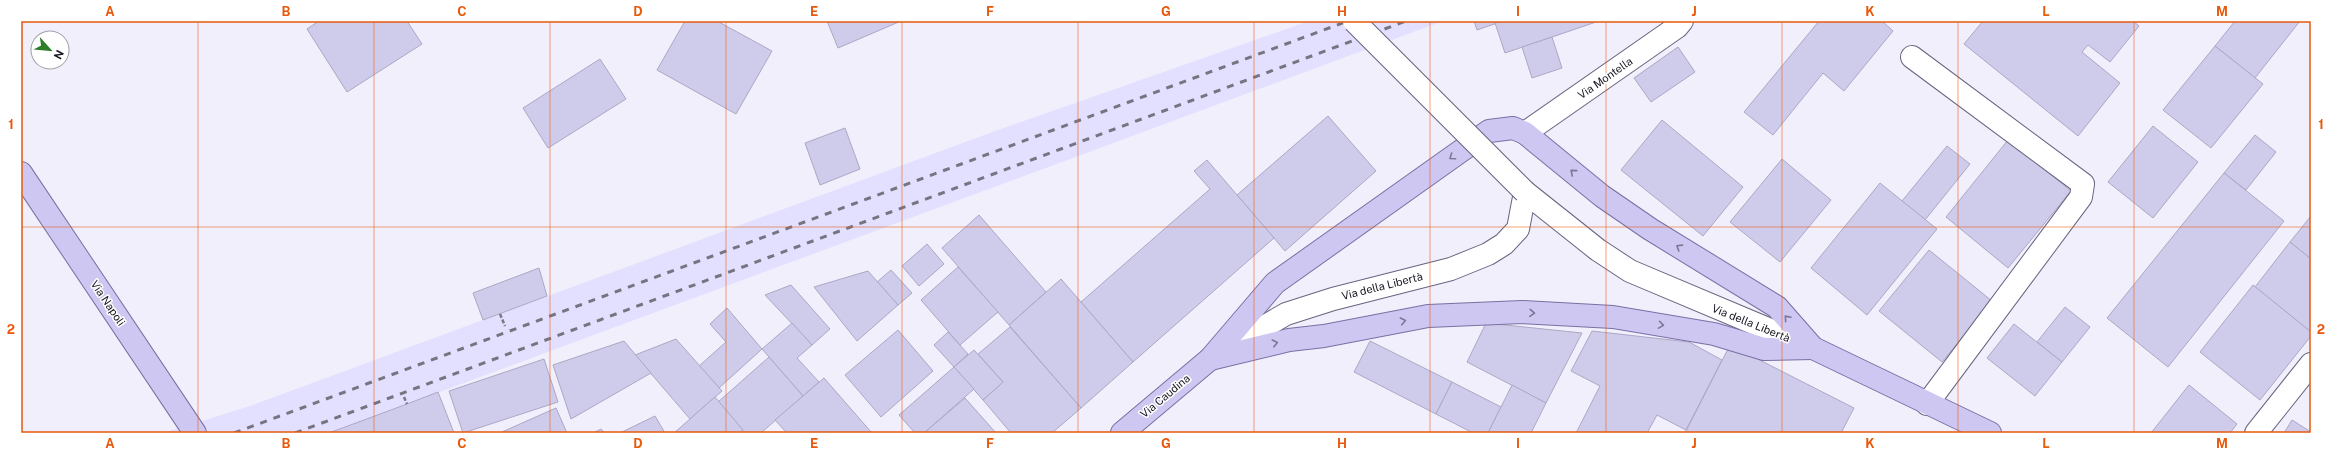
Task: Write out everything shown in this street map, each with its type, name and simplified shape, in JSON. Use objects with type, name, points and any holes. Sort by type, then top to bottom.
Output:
[{"type":"main road","name":"Via Caudina","points":[[1122,433],[1210,359],[1275,283],[1489,131],[1513,128],[1525,133]]},
{"type":"main road","points":[[1525,133],[1602,196],[1650,229],[1777,307],[1813,348]]},
{"type":"main road","name":"Via Napoli","points":[[21,173],[195,433]]},
{"type":"main road","points":[[1210,359],[1288,340],[1324,336],[1428,316],[1522,312],[1614,317],[1714,334],[1764,349],[1813,348]]},
{"type":"main road","name":"Via della Libertà","points":[[1813,348],[1990,433]]},
{"type":"street","name":"Via della Libertà","points":[[1354,21],[1526,192],[1598,250],[1630,271],[1813,348]]},
{"type":"street","name":"Via Montella","points":[[1525,133],[1677,27],[1682,21]]},
{"type":"street","points":[[1912,57],[2083,184],[2081,197],[1928,404]]},
{"type":"street","name":"Via della Libertà","points":[[1210,359],[1286,314],[1333,299],[1451,269],[1488,254],[1504,244],[1518,229],[1526,192]]},
{"type":"street","points":[[2256,433],[2311,364]]},
{"type":"path","points":[[500,314],[505,326]]},
{"type":"path","points":[[404,397],[407,404]]},
{"type":"shaded area","points":[[1309,21],[1443,21],[329,433],[163,433],[250,406],[998,130]]},
{"type":"building","points":[[319,21],[407,21],[422,44],[347,92],[307,29]]},
{"type":"building","points":[[685,21],[717,21],[772,51],[736,114],[657,70]]},
{"type":"building","points":[[827,21],[901,21],[838,48]]},
{"type":"building","points":[[1474,21],[1503,21],[1477,30]]},
{"type":"building","points":[[1503,21],[1599,21],[1505,53],[1495,23]]},
{"type":"building","points":[[1819,21],[1882,21],[1893,31],[1844,91],[1823,73],[1773,135],[1744,112]]},
{"type":"building","points":[[1983,21],[2133,21],[2139,26],[2110,62],[2088,45],[2082,52],[2120,83],[2078,136],[1964,44]]},
{"type":"building","points":[[2235,21],[2300,21],[2255,78],[2215,46]]},
{"type":"building","points":[[1552,37],[1562,68],[1532,78],[1522,47]]},
{"type":"building","points":[[2215,46],[2263,84],[2211,148],[2163,110]]},
{"type":"building","points":[[1678,47],[1695,72],[1651,102],[1634,78]]},
{"type":"building","points":[[600,59],[626,99],[548,148],[523,108]]},
{"type":"building","points":[[1328,116],[1376,171],[1285,251],[1237,195]]},
{"type":"building","points":[[1662,120],[1743,187],[1703,236],[1621,170]]},
{"type":"building","points":[[2153,126],[2198,162],[2153,218],[2108,182]]},
{"type":"building","points":[[845,128],[860,169],[820,185],[805,143]]},
{"type":"building","points":[[2255,135],[2276,152],[2246,190],[2224,173]]},
{"type":"building","points":[[2008,140],[2071,191],[2008,268],[1946,217]]},
{"type":"building","points":[[1947,146],[1970,164],[1925,220],[1902,201]]},
{"type":"building","points":[[1782,159],[1831,200],[1780,262],[1730,222]]},
{"type":"building","points":[[1207,160],[1274,238],[1133,362],[1081,302],[1210,189],[1194,171]]},
{"type":"building","points":[[2224,173],[2284,221],[2168,367],[2107,318]]},
{"type":"building","points":[[1880,183],[1937,229],[1867,315],[1811,268]]},
{"type":"building","points":[[979,215],[1046,292],[1009,325],[942,248]]},
{"type":"building","points":[[2311,216],[2311,259],[2290,242]]},
{"type":"building","points":[[2290,242],[2311,259],[2311,332],[2255,287]]},
{"type":"building","points":[[927,244],[944,264],[919,286],[902,266]]},
{"type":"building","points":[[1929,250],[1992,301],[1942,362],[1879,311]]},
{"type":"building","points":[[958,267],[998,312],[960,345],[921,300]]},
{"type":"building","points":[[539,268],[547,296],[483,320],[473,293]]},
{"type":"building","points":[[891,270],[912,293],[898,305],[877,282]]},
{"type":"building","points":[[868,271],[898,305],[857,341],[814,287]]},
{"type":"building","points":[[1061,279],[1133,362],[1081,408],[1009,325]]},
{"type":"building","points":[[791,285],[830,329],[812,345],[765,295]]},
{"type":"building","points":[[2253,285],[2311,332],[2311,336],[2260,400],[2200,352]]},
{"type":"building","points":[[2065,307],[2090,327],[2062,362],[2037,342]]},
{"type":"building","points":[[727,308],[762,349],[719,388],[699,366],[726,342],[710,324]]},
{"type":"building","points":[[792,323],[812,345],[797,358],[819,382],[803,396],[762,349]]},
{"type":"building","points":[[1486,323],[1582,333],[1546,403],[1467,362]]},
{"type":"building","points":[[2014,324],[2062,362],[2035,396],[1987,358]]},
{"type":"building","points":[[1010,327],[1081,408],[1052,433],[1011,433],[983,400],[1003,382],[978,354]]},
{"type":"building","points":[[898,330],[933,371],[881,417],[845,375]]},
{"type":"building","points":[[1592,331],[1689,342],[1722,360],[1686,430],[1657,415],[1647,433],[1576,433],[1600,386],[1571,371]]},
{"type":"building","points":[[948,332],[968,354],[954,367],[934,345]]},
{"type":"building","points":[[676,339],[722,391],[690,419],[635,355]]},
{"type":"building","points":[[624,341],[651,373],[571,419],[553,365]]},
{"type":"building","points":[[1370,341],[1452,382],[1436,414],[1354,372]]},
{"type":"building","points":[[1730,345],[1854,408],[1841,433],[1685,433]]},
{"type":"building","points":[[974,350],[1003,382],[983,400],[954,367]]},
{"type":"building","points":[[769,357],[803,396],[761,433],[745,433],[718,402]]},
{"type":"building","points":[[544,359],[558,402],[463,433],[449,391]]},
{"type":"building","points":[[954,367],[974,389],[924,433],[915,433],[899,415]]},
{"type":"building","points":[[824,378],[872,433],[787,433],[775,420]]},
{"type":"building","points":[[1452,382],[1501,407],[1488,433],[1473,433],[1436,414]]},
{"type":"building","points":[[1512,385],[1546,403],[1531,433],[1488,433]]},
{"type":"building","points":[[2189,385],[2237,424],[2230,433],[2151,433]]},
{"type":"building","points":[[438,392],[454,433],[329,433],[407,404]]},
{"type":"building","points":[[715,397],[743,430],[739,433],[674,433]]},
{"type":"building","points":[[965,398],[996,433],[924,433]]},
{"type":"building","points":[[556,408],[567,433],[502,432]]},
{"type":"building","points":[[655,416],[665,433],[620,433]]},
{"type":"building","points":[[2292,420],[2311,432],[2311,433],[2284,433]]},
{"type":"building","points":[[601,429],[605,433],[593,433]]},
{"type":"railway","points":[[234,433],[1348,21]]},
{"type":"railway","points":[[295,433],[1406,21]]}]
